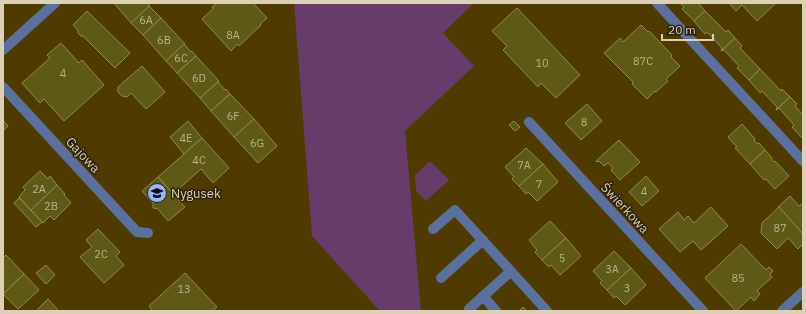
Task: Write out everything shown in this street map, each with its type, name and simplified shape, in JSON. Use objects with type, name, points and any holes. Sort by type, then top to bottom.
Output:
[{"type":"street","points":[[3,50],[55,3]]},
{"type":"street","points":[[657,3],[803,161]]},
{"type":"street","name":"Gajowa","points":[[3,87],[93,179],[137,232],[148,233]]},
{"type":"street","name":"Świerkowa","points":[[529,122],[703,311]]},
{"type":"street","points":[[434,229],[456,210],[547,311]]},
{"type":"street","points":[[441,278],[483,240]]},
{"type":"street","points":[[469,309],[511,271]]},
{"type":"street","points":[[782,311],[803,292]]},
{"type":"street","points":[[483,296],[496,311]]},
{"type":"shaded area","points":[[294,3],[474,3],[443,33],[474,66],[405,131],[421,311],[380,311],[312,236]]},
{"type":"shaded area","points":[[430,161],[449,180],[426,201],[416,191],[415,175]]},
{"type":"building","points":[[114,3],[147,3],[150,6],[131,23]]},
{"type":"building","points":[[217,3],[253,3],[267,18],[239,46],[237,44],[231,51],[202,19]]},
{"type":"building","points":[[680,3],[698,3],[705,11],[694,21],[682,9],[684,7]]},
{"type":"building","points":[[729,3],[776,3],[757,21],[742,5],[736,11]]},
{"type":"building","points":[[149,6],[161,18],[143,35],[131,23]]},
{"type":"building","points":[[517,8],[580,75],[556,98],[541,83],[538,87],[503,50],[507,46],[492,31]]},
{"type":"building","points":[[87,11],[130,53],[115,68],[83,36],[78,33],[78,30],[73,25]]},
{"type":"building","points":[[705,11],[726,32],[728,30],[735,38],[721,51],[722,48],[707,32],[705,34],[694,21]]},
{"type":"building","points":[[161,18],[185,44],[166,61],[143,35]]},
{"type":"building","points":[[641,25],[648,32],[649,31],[672,55],[671,57],[680,66],[666,79],[668,81],[647,99],[632,84],[633,82],[604,53],[620,38],[623,42]]},
{"type":"building","points":[[735,38],[742,46],[740,48],[760,69],[749,80],[737,68],[739,66],[724,50],[721,51]]},
{"type":"building","points":[[61,43],[79,63],[82,60],[104,85],[64,121],[44,99],[40,103],[22,83],[50,58],[47,55]]},
{"type":"building","points":[[184,44],[196,56],[177,73],[166,61]]},
{"type":"building","points":[[196,56],[219,81],[200,98],[177,73]]},
{"type":"building","points":[[142,66],[165,92],[146,109],[131,93],[127,97],[122,96],[118,92],[118,87]]},
{"type":"building","points":[[760,69],[781,91],[782,89],[790,97],[776,110],[777,107],[762,91],[760,93],[749,80]]},
{"type":"building","points":[[218,82],[230,94],[211,111],[200,98]]},
{"type":"building","points":[[230,94],[254,119],[234,137],[211,111]]},
{"type":"building","points":[[790,97],[797,104],[795,106],[803,115],[803,139],[792,127],[794,125],[779,108],[776,110]]},
{"type":"building","points":[[587,104],[602,121],[581,140],[565,123]]},
{"type":"building","points":[[254,119],[277,146],[258,163],[234,137]]},
{"type":"building","points":[[3,120],[8,126],[3,131]]},
{"type":"building","points":[[188,121],[202,138],[184,154],[170,137]]},
{"type":"building","points":[[514,121],[520,127],[515,131],[509,125]]},
{"type":"building","points":[[742,124],[755,139],[754,141],[758,144],[759,143],[765,150],[750,164],[735,148],[737,147],[728,137]]},
{"type":"building","points":[[202,138],[229,168],[213,183],[201,169],[173,194],[158,177]]},
{"type":"building","points":[[619,140],[640,162],[620,180],[611,170],[613,168],[608,163],[604,166],[599,161],[596,161]]},
{"type":"building","points":[[526,148],[543,164],[519,186],[512,179],[514,177],[505,167]]},
{"type":"building","points":[[765,150],[774,162],[775,161],[789,176],[775,189],[766,179],[764,180],[750,164]]},
{"type":"building","points":[[543,164],[558,182],[537,201],[528,192],[526,194],[519,186]]},
{"type":"building","points":[[40,171],[48,179],[50,176],[57,185],[31,210],[19,197],[25,190],[23,187]]},
{"type":"building","points":[[646,176],[659,191],[642,206],[629,192]]},
{"type":"building","points":[[158,177],[185,207],[168,221],[158,209],[153,208],[153,203],[142,191]]},
{"type":"building","points":[[57,185],[71,203],[54,220],[50,216],[43,223],[31,210]]},
{"type":"building","points":[[790,196],[799,206],[803,203],[803,234],[778,207]]},
{"type":"building","points":[[19,198],[42,222],[36,227],[14,203]]},
{"type":"building","points":[[711,207],[728,226],[701,250],[693,241],[680,252],[659,229],[678,212],[684,220],[688,216],[694,223]]},
{"type":"building","points":[[779,207],[803,234],[803,244],[798,249],[788,238],[777,249],[761,233],[762,223]]},
{"type":"building","points":[[550,221],[566,238],[542,260],[535,252],[537,250],[529,240]]},
{"type":"building","points":[[98,229],[120,252],[116,256],[124,265],[104,283],[80,257],[92,247],[86,240]]},
{"type":"building","points":[[566,238],[581,256],[560,275],[551,265],[549,267],[542,260]]},
{"type":"building","points":[[741,244],[766,270],[769,267],[773,271],[770,274],[772,277],[757,291],[760,294],[754,301],[751,297],[736,311],[705,278]]},
{"type":"building","points":[[614,251],[631,268],[607,290],[600,283],[602,281],[593,271]]},
{"type":"building","points":[[6,255],[24,274],[3,294],[3,258]]},
{"type":"building","points":[[46,265],[55,275],[46,284],[36,273]]},
{"type":"building","points":[[631,268],[646,285],[625,305],[616,296],[614,298],[607,290]]},
{"type":"building","points":[[185,273],[217,307],[214,309],[216,311],[153,311],[149,306]]},
{"type":"building","points":[[24,274],[39,290],[18,309],[3,294]]},
{"type":"building","points":[[48,299],[59,311],[36,311]]},
{"type":"building","points":[[523,307],[527,311],[519,311]]},
{"type":"place","name":"Nygusek","points":[[157,193]]}]
